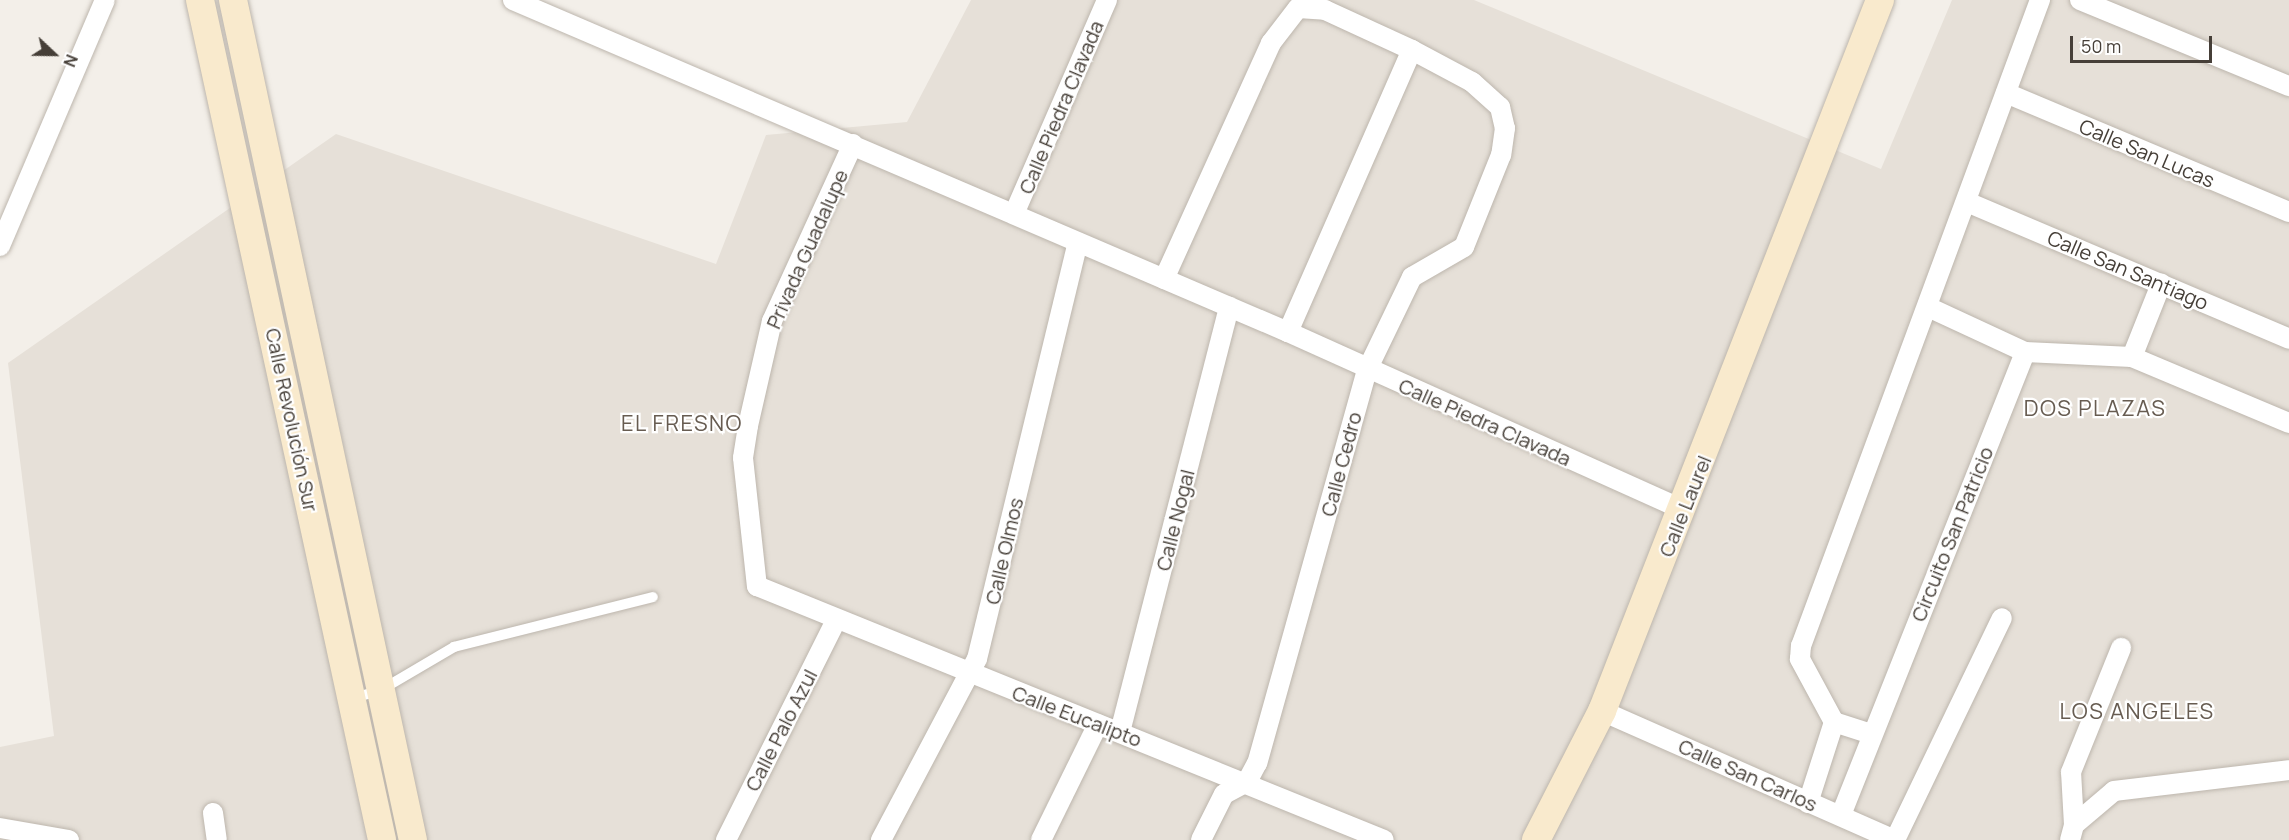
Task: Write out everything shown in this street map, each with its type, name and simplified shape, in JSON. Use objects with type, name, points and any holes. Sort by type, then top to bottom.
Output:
[{"type":"main road","name":"Calle Revolución Sur","points":[[200,0],[228,118],[382,840]]},
{"type":"main road","name":"Calle Revolución Sur","points":[[233,0],[260,111],[413,840]]},
{"type":"main road","name":"Calle Laurel","points":[[1536,840],[1602,711],[1684,510],[1819,164],[1880,0]]},
{"type":"main road","points":[[228,118],[260,111]]},
{"type":"main road","points":[[273,327],[304,321]]},
{"type":"street","points":[[0,246],[105,0]]},
{"type":"street","name":"Calle Piedra Clavada","points":[[513,0],[1288,332],[1367,370],[1684,510]]},
{"type":"street","name":"Calle Piedra Clavada","points":[[1014,214],[1107,0]]},
{"type":"street","points":[[1872,734],[1834,722],[1800,659],[1802,646],[2040,0]]},
{"type":"street","points":[[2080,0],[2289,86]]},
{"type":"street","points":[[1164,279],[1288,15],[1315,7],[1412,50],[1288,332]]},
{"type":"street","name":"Calle Cedro","points":[[1247,782],[1264,742],[1367,370],[1412,277],[1464,247],[1501,156],[1504,128],[1500,107],[1472,82],[1412,50]]},
{"type":"street","name":"Calle San Lucas","points":[[2006,93],[2289,212]]},
{"type":"street","name":"Privada Guadalupe","points":[[770,595],[753,579],[754,534],[743,449],[772,321],[853,144]]},
{"type":"street","name":"Calle San Santiago","points":[[1967,202],[2289,339]]},
{"type":"street","name":"Calle Olmos","points":[[881,840],[966,672],[977,659],[1078,243]]},
{"type":"street","points":[[2132,357],[2161,284]]},
{"type":"street","name":"Calle Nogal","points":[[1120,732],[1229,307]]},
{"type":"street","points":[[1928,307],[2025,352],[2132,357],[2289,423]]},
{"type":"street","name":"Circuito San Patricio","points":[[1841,815],[2025,352]]},
{"type":"street","name":"Calle Eucalipto","points":[[770,595],[1247,782],[1362,836],[1384,840]]},
{"type":"street","points":[[1895,840],[2002,618]]},
{"type":"street","name":"Calle Palo Azul","points":[[726,840],[836,620]]},
{"type":"street","points":[[2072,832],[2071,772],[2121,648]]},
{"type":"street","name":"Calle San Carlos","points":[[1602,711],[1895,840]]},
{"type":"street","points":[[1808,802],[1834,722]]},
{"type":"street","points":[[1041,840],[1098,724]]},
{"type":"street","points":[[2072,832],[2114,791],[2289,770]]},
{"type":"street","points":[[1201,840],[1224,794],[1247,782]]},
{"type":"street","points":[[213,813],[217,840]]},
{"type":"street","points":[[0,828],[69,840]]},
{"type":"lane","points":[[351,699],[381,690],[454,647],[653,597]]},
{"type":"shaded area","points":[[971,0],[1474,0],[1881,169],[1952,0],[2289,0],[2289,840],[0,840],[0,747],[54,736],[8,363],[336,134],[716,264],[766,135],[907,122]]},
{"type":"district","name":"DOS PLAZAS","points":[[2095,409]]},
{"type":"district","name":"EL FRESNO","points":[[682,424]]},
{"type":"district","name":"LOS ANGELES","points":[[2137,712]]}]
